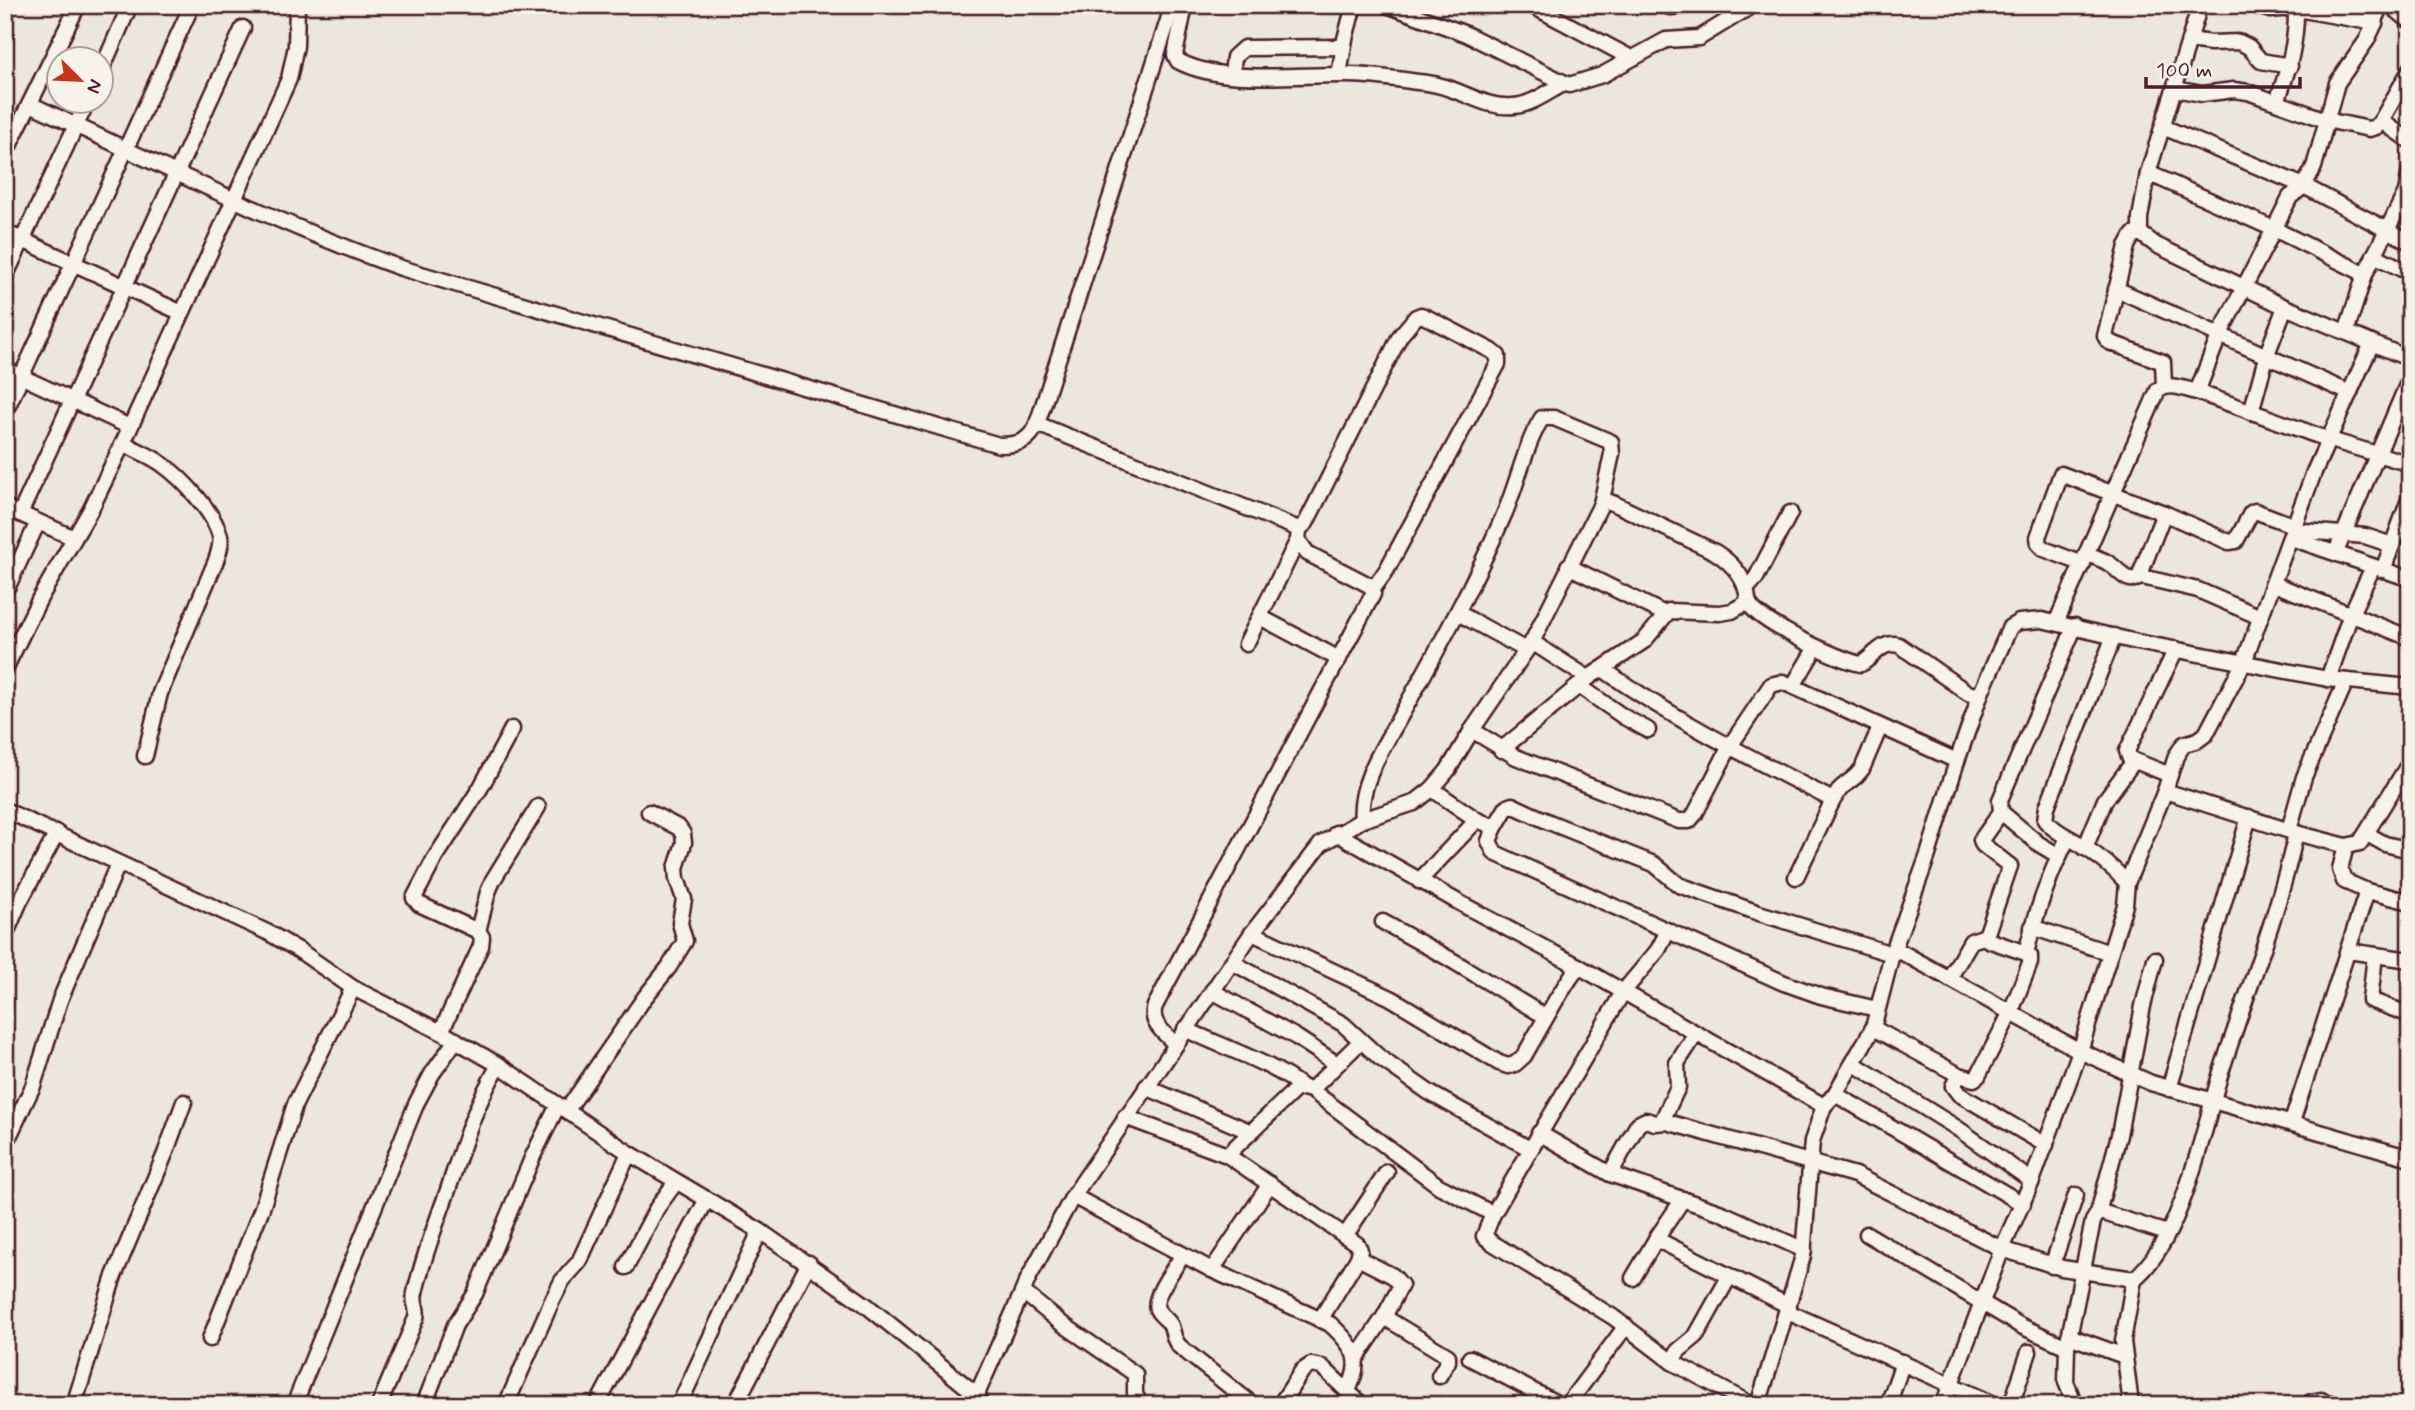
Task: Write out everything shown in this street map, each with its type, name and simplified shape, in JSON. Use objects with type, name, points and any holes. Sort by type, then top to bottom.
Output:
[{"type":"street","points":[[5,154],[78,5]]},
{"type":"street","points":[[112,46],[130,5]]},
{"type":"street","points":[[5,412],[192,5]]},
{"type":"street","points":[[5,669],[40,598],[91,509],[289,79],[296,46],[296,5]]},
{"type":"street","points":[[30,104],[235,199],[361,254],[401,268],[999,445],[1014,445],[1028,440],[1037,424],[1172,5]]},
{"type":"street","points":[[1185,5],[1175,48],[1178,61],[1191,67],[1232,74],[1276,77],[1376,76],[1434,83],[1501,107],[1518,106],[1563,84]]},
{"type":"street","points":[[1339,75],[1354,5]]},
{"type":"street","points":[[1387,5],[1466,34],[1563,84],[1575,85],[1666,40],[1699,38],[1753,5]]},
{"type":"street","points":[[1531,5],[1631,58]]},
{"type":"street","points":[[1663,5],[1694,5]]},
{"type":"street","points":[[2140,233],[2148,173],[2200,5]]},
{"type":"street","points":[[2253,5],[2270,10],[2296,7],[2375,23]]},
{"type":"street","points":[[2197,393],[2219,336],[2273,229],[2290,197],[2304,186],[2316,161],[2337,83],[2367,40],[2379,5]]},
{"type":"street","points":[[2390,5],[2410,21]]},
{"type":"street","points":[[2277,102],[2290,66],[2296,35],[2296,7]]},
{"type":"street","points":[[20,514],[243,28]]},
{"type":"street","points":[[2189,40],[2211,43],[2239,42],[2249,47],[2261,61],[2290,66]]},
{"type":"street","points":[[1232,74],[1234,57],[1244,48],[1343,47]]},
{"type":"street","points":[[2175,89],[2202,94],[2234,90],[2248,92],[2326,120],[2369,129],[2376,127],[2381,121],[2410,70]]},
{"type":"street","points":[[5,277],[80,116]]},
{"type":"street","points":[[2381,121],[2410,141]]},
{"type":"street","points":[[2164,127],[2304,186],[2410,243]]},
{"type":"street","points":[[2148,173],[2365,274]]},
{"type":"street","points":[[2346,331],[2365,274],[2409,179]]},
{"type":"street","points":[[5,232],[182,313]]},
{"type":"street","points":[[2140,233],[2156,245],[2285,307],[2410,359]]},
{"type":"street","points":[[2140,233],[2133,235],[2127,246],[2105,335],[2106,340],[2163,362],[2164,386]]},
{"type":"street","points":[[2374,254],[2410,273]]},
{"type":"street","points":[[2116,289],[2350,393]]},
{"type":"street","points":[[2251,412],[2267,354],[2285,307]]},
{"type":"street","points":[[1175,1044],[1154,1020],[1152,1014],[1155,1006],[1373,594],[1373,589],[1386,572],[1492,374],[1498,356],[1430,319],[1421,315],[1416,317],[1400,336],[1246,644]]},
{"type":"street","points":[[1943,1405],[2002,1249],[2032,1181],[2080,1051],[2125,905],[2127,883],[2170,775],[2181,748],[2206,734],[2244,662],[2327,439],[2372,343]]},
{"type":"street","points":[[5,369],[130,427]]},
{"type":"street","points":[[2336,552],[2410,378]]},
{"type":"street","points":[[2056,623],[2158,390],[2164,386],[2172,385],[2327,439],[2410,464]]},
{"type":"street","points":[[5,810],[269,933],[353,988],[441,1032],[499,1065],[629,1153],[809,1263],[866,1305],[979,1400],[1023,1292],[1073,1196],[1252,933],[1321,844],[1362,820],[1414,803],[1432,789],[1448,770],[1529,646],[1601,504],[1612,454],[1611,442],[1554,418],[1542,418],[1506,510],[1458,613],[1389,736],[1369,778],[1361,797],[1362,820]]},
{"type":"street","points":[[1037,424],[1299,535],[1307,552],[1373,589]]},
{"type":"street","points":[[122,443],[173,472],[206,509],[220,537],[215,563],[160,693],[145,756]]},
{"type":"street","points":[[2260,617],[2198,590],[2142,577],[2131,580],[2118,573],[2110,564],[2044,548],[2039,544],[2038,537],[2058,478],[2061,474],[2066,474],[2230,542],[2236,541],[2251,513],[2255,511],[2336,552],[2410,579]]},
{"type":"street","points":[[2328,679],[2351,614],[2392,545],[2410,497]]},
{"type":"street","points":[[1601,504],[1607,501],[1615,504],[1715,552],[1740,575],[1754,609],[1771,622],[1816,647],[1861,664],[1886,645],[1899,645],[1968,693],[1981,693]]},
{"type":"street","points":[[5,507],[74,538]]},
{"type":"street","points":[[1501,750],[1584,682],[1644,641],[1665,614],[1676,610],[1720,613],[1732,611],[1747,595],[1790,513]]},
{"type":"street","points":[[2142,577],[2141,572],[2164,513]]},
{"type":"street","points":[[8,586],[38,522]]},
{"type":"street","points":[[2293,531],[2344,533],[2374,538],[2392,545]]},
{"type":"street","points":[[1568,566],[1665,614]]},
{"type":"street","points":[[2274,584],[2410,638]]},
{"type":"street","points":[[1458,613],[1529,646],[1584,682],[1623,717],[1648,730]]},
{"type":"street","points":[[1260,617],[1339,659]]},
{"type":"street","points":[[1758,1405],[1804,1250],[1811,1141],[1824,1106],[1854,1064],[1873,1028],[1893,951],[1928,855],[1957,761],[1981,693],[2010,627],[2020,622],[2042,620],[2328,679],[2410,687]]},
{"type":"street","points":[[1986,936],[2010,866],[1983,845],[1981,840],[2001,813],[2000,800],[2010,774],[2075,626]]},
{"type":"street","points":[[2114,636],[2047,807],[2045,820],[2111,867],[2127,883]]},
{"type":"street","points":[[1793,686],[1816,647]]},
{"type":"street","points":[[2170,775],[2134,761],[2127,757],[2127,751],[2176,649]]},
{"type":"street","points":[[1604,670],[1649,702],[1757,763],[1833,800]]},
{"type":"street","points":[[2131,1405],[2123,1341],[2134,1279],[2157,1254],[2189,1180],[2211,1101],[2285,878],[2304,777],[2346,681]]},
{"type":"street","points":[[1472,730],[1501,750],[1679,821],[1689,821],[1695,814],[1730,746],[1771,685],[1783,682],[1957,761]]},
{"type":"street","points":[[1796,877],[1833,800],[1841,788],[1862,769],[1880,727]]},
{"type":"street","points":[[441,1032],[481,946],[482,937],[478,931],[419,904],[414,898],[440,849],[481,787],[512,729]]},
{"type":"street","points":[[2085,848],[2105,800],[2134,761]]},
{"type":"street","points":[[2165,791],[2292,832],[2346,846],[2360,843],[2404,786],[2410,762]]},
{"type":"street","points":[[1432,789],[1477,820],[1495,827]]},
{"type":"street","points":[[1877,1009],[1821,996],[1784,983],[1495,853],[1489,841],[1495,827],[1507,807],[1512,805],[1654,864],[1679,885],[1759,913],[1893,951],[2080,1051],[2169,1089],[2292,1122],[2410,1158]]},
{"type":"street","points":[[478,931],[493,880],[538,807]]},
{"type":"street","points":[[424,1405],[455,1325],[475,1294],[533,1156],[563,1108],[670,967],[685,941],[680,923],[684,898],[676,868],[684,843],[683,834],[679,828],[649,812]]},
{"type":"street","points":[[2001,813],[2039,844],[2059,856]]},
{"type":"street","points":[[2169,1089],[2249,817]]},
{"type":"street","points":[[1419,881],[1477,820]]},
{"type":"street","points":[[5,936],[19,903],[57,833]]},
{"type":"street","points":[[1336,834],[1824,1106]]},
{"type":"street","points":[[2367,834],[2385,844],[2410,850]]},
{"type":"street","points":[[2026,953],[2032,927],[2068,838]]},
{"type":"street","points":[[2346,846],[2340,869],[2340,876],[2344,881],[2367,891],[2410,902]]},
{"type":"street","points":[[5,1144],[33,1086],[60,1000],[118,864]]},
{"type":"street","points":[[2292,1122],[2367,891]]},
{"type":"street","points":[[1383,922],[1546,1017]]},
{"type":"street","points":[[2032,927],[2110,953]]},
{"type":"street","points":[[1668,931],[1658,950],[1623,992],[1539,1133],[1493,1214],[1484,1236],[1626,1326],[1672,1362],[1752,1405]]},
{"type":"street","points":[[1252,933],[1391,998],[1508,1066],[1524,1056],[1578,967]]},
{"type":"street","points":[[1873,1028],[1959,1074],[1974,1079],[1978,1076],[2010,1014],[2030,963],[2026,953],[1988,940],[1986,936]]},
{"type":"street","points":[[1949,979],[1970,941],[1986,936]]},
{"type":"street","points":[[2348,951],[2410,960]]},
{"type":"street","points":[[2375,954],[2370,1000],[2410,1015]]},
{"type":"street","points":[[2075,1405],[2066,1382],[2068,1341],[2092,1221],[2098,1213],[2119,1135],[2143,1006],[2155,959]]},
{"type":"street","points":[[1231,962],[1336,1020],[1380,1058],[1430,1093],[1530,1149]]},
{"type":"street","points":[[210,1339],[258,1217],[295,1104],[353,988]]},
{"type":"street","points":[[1212,991],[1296,1037],[1337,1064]]},
{"type":"street","points":[[1185,1029],[1291,1077],[1439,1186],[1493,1214]]},
{"type":"street","points":[[1662,1121],[1678,1087],[1677,1063],[1696,1034]]},
{"type":"street","points":[[294,1405],[417,1102],[432,1074],[456,1040]]},
{"type":"street","points":[[1227,1155],[1295,1090],[1307,1089],[1361,1041]]},
{"type":"street","points":[[1854,1064],[1948,1122],[2032,1181]]},
{"type":"street","points":[[379,1405],[416,1318],[418,1310],[414,1298],[420,1273],[461,1145],[481,1096],[499,1065]]},
{"type":"street","points":[[1959,1074],[1953,1086],[1959,1094],[2046,1144]]},
{"type":"street","points":[[1146,1087],[1251,1132]]},
{"type":"street","points":[[1835,1094],[2023,1204]]},
{"type":"street","points":[[74,1405],[114,1276],[184,1102]]},
{"type":"street","points":[[1125,1117],[1227,1155],[1357,1244],[1360,1250],[1358,1258],[1320,1320]]},
{"type":"street","points":[[1610,1174],[1638,1124],[1642,1121],[1662,1121],[1855,1175],[2002,1249],[2081,1272],[2134,1279]]},
{"type":"street","points":[[1539,1133],[1610,1174],[1722,1213],[1804,1250]]},
{"type":"street","points":[[506,1405],[551,1303],[562,1281],[579,1262],[629,1153]]},
{"type":"street","points":[[1345,1236],[1387,1172]]},
{"type":"street","points":[[626,1267],[657,1208],[677,1182]]},
{"type":"street","points":[[1212,1270],[1270,1184]]},
{"type":"street","points":[[2052,1265],[2076,1195]]},
{"type":"street","points":[[1073,1196],[1212,1270],[1320,1320],[1339,1333],[1356,1359]]},
{"type":"street","points":[[597,1405],[707,1199]]},
{"type":"street","points":[[1633,1278],[1683,1199]]},
{"type":"street","points":[[2098,1213],[2167,1233]]},
{"type":"street","points":[[679,1405],[760,1231]]},
{"type":"street","points":[[1867,1234],[2021,1326],[2124,1356]]},
{"type":"street","points":[[1656,1239],[1788,1309],[1996,1405]]},
{"type":"street","points":[[1183,1255],[1158,1296],[1155,1304],[1158,1312],[1171,1326],[1173,1339],[1179,1346],[1254,1405]]},
{"type":"street","points":[[1347,1392],[1355,1377],[1356,1359],[1384,1317],[1401,1285],[1399,1280],[1358,1258]]},
{"type":"street","points":[[735,1405],[809,1263]]},
{"type":"street","points":[[1672,1362],[1678,1351],[1696,1336],[1729,1277]]},
{"type":"street","points":[[1023,1292],[1097,1349],[1130,1368],[1135,1374],[1135,1394],[1139,1405]]},
{"type":"street","points":[[1384,1317],[1448,1356],[1439,1377]]},
{"type":"street","points":[[1567,1405],[1626,1326]]},
{"type":"street","points":[[2011,1405],[2029,1352]]},
{"type":"street","points":[[1470,1358],[1560,1405]]},
{"type":"street","points":[[1888,1405],[1903,1362]]},
{"type":"street","points":[[1280,1405],[1302,1371],[1311,1364],[1322,1367],[1362,1405]]},
{"type":"street","points":[[2309,1405],[2311,1402],[2321,1401],[2335,1405]]},
{"type":"street","points":[[2083,1405],[2096,1405]]}]
